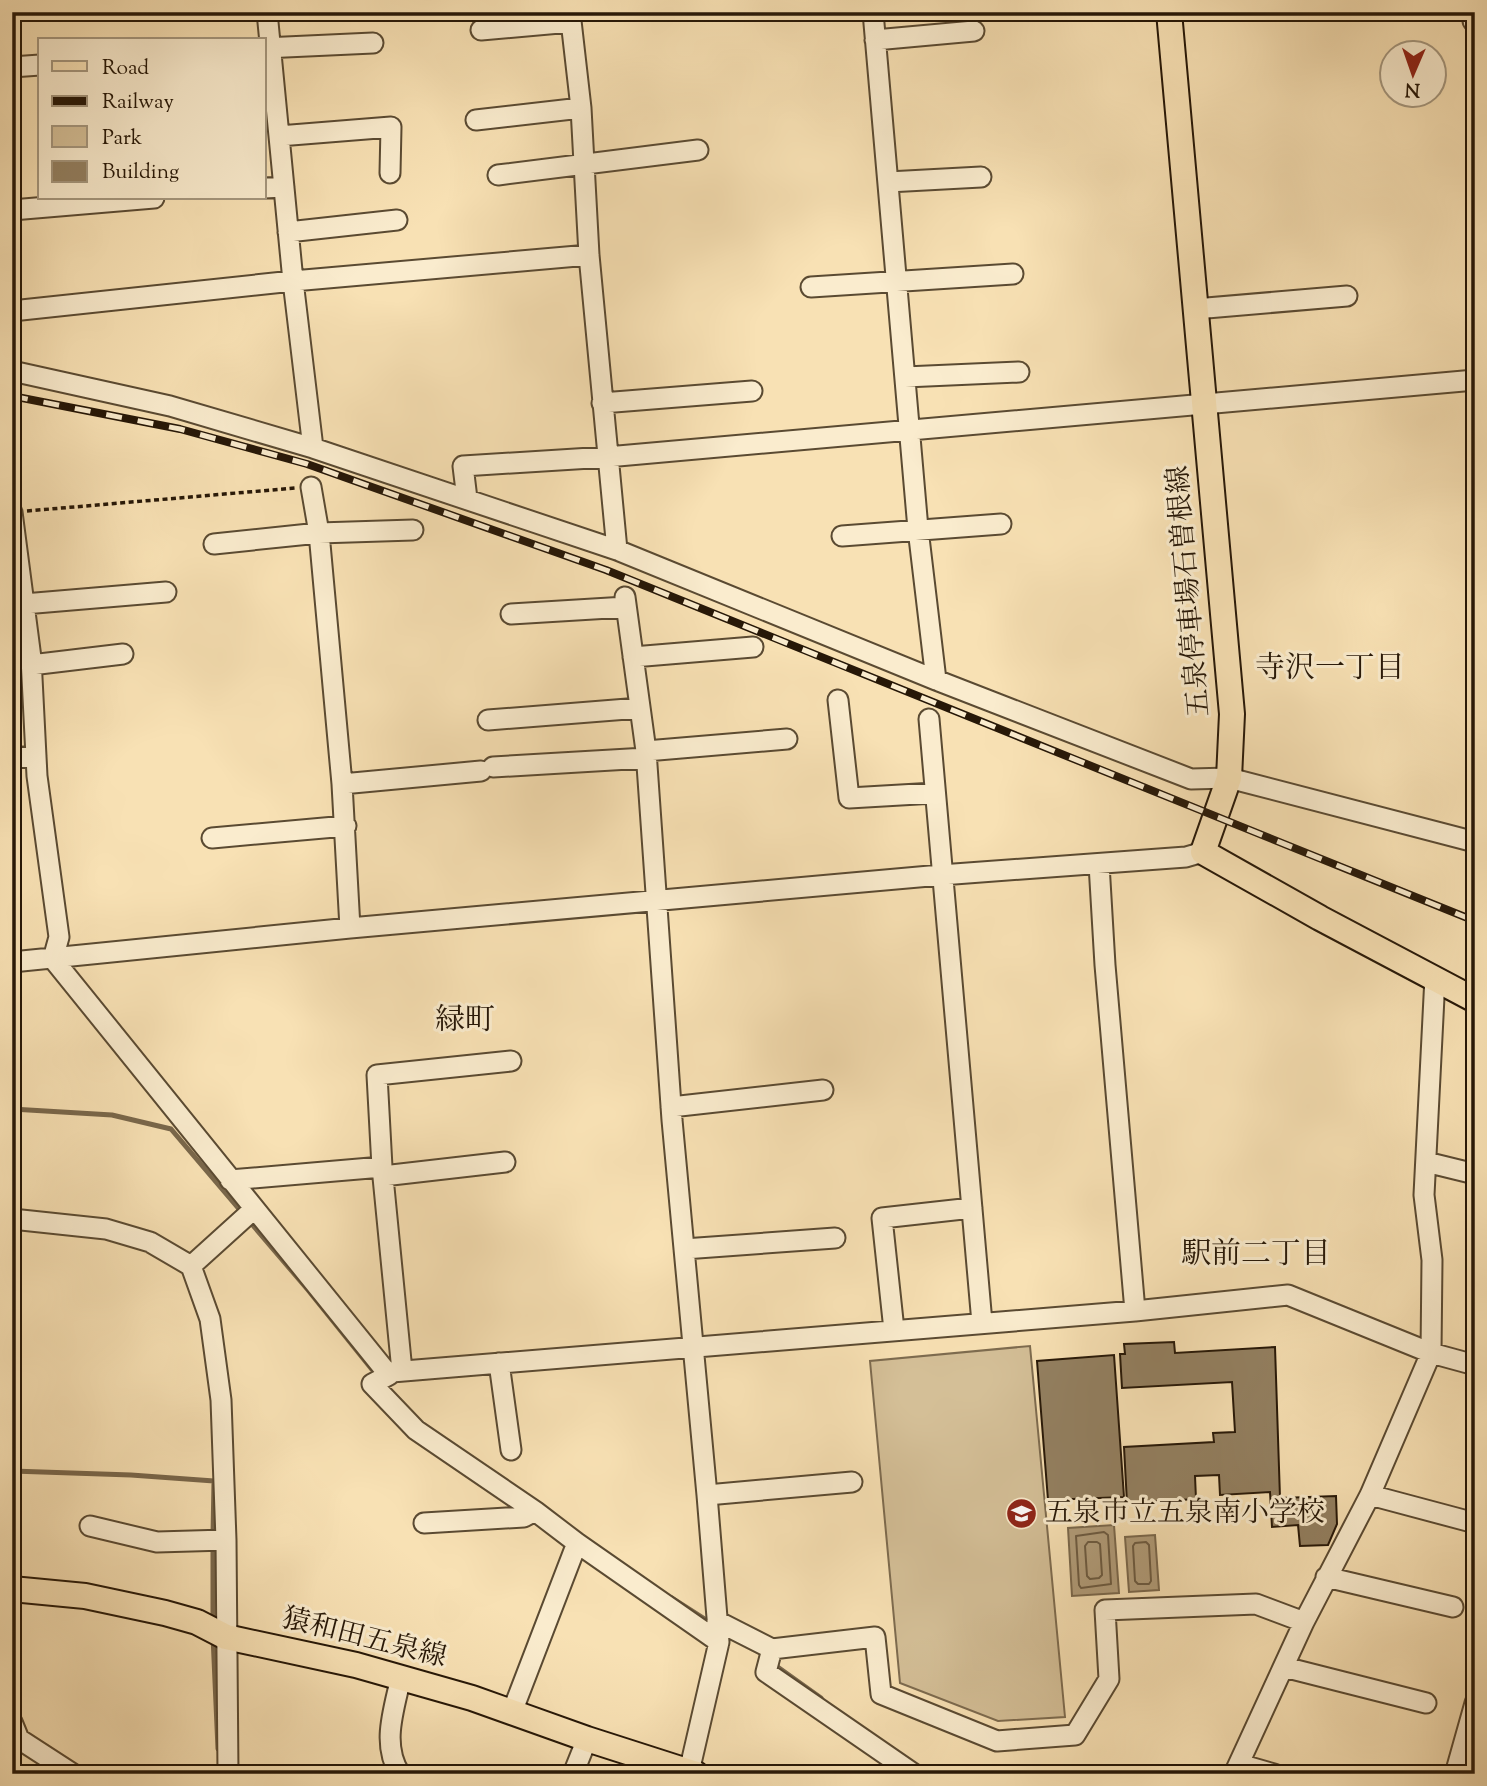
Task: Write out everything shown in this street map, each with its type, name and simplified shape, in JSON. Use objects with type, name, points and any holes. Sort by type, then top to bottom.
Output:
[{"type":"main road","name":"五泉停車場石曽根線","points":[[1169,12],[1232,715],[1229,778],[1203,852]]},
{"type":"main road","points":[[1203,852],[1475,1000]]},
{"type":"main road","name":"猿和田五泉線","points":[[12,1589],[85,1596],[165,1613],[197,1622],[226,1637],[356,1665],[472,1698],[692,1773]]},
{"type":"street","points":[[267,12],[270,101],[279,136],[274,187],[288,232],[313,448]]},
{"type":"street","points":[[873,12],[918,529],[936,680]]},
{"type":"street","points":[[481,30],[570,17],[582,108],[589,256],[617,550]]},
{"type":"street","points":[[876,40],[974,30]]},
{"type":"street","points":[[267,48],[373,43]]},
{"type":"street","points":[[12,67],[38,65]]},
{"type":"street","points":[[476,120],[582,108]]},
{"type":"street","points":[[279,136],[391,127],[390,173]]},
{"type":"street","points":[[498,175],[698,150]]},
{"type":"street","points":[[888,181],[981,177]]},
{"type":"street","points":[[12,210],[130,200]]},
{"type":"street","points":[[288,232],[397,220]]},
{"type":"street","points":[[12,311],[293,281],[589,256]]},
{"type":"street","points":[[811,287],[1013,274]]},
{"type":"street","points":[[1195,309],[1347,296]]},
{"type":"street","points":[[12,371],[170,406],[313,448],[617,550],[936,680],[1191,779],[1229,778],[1475,842]]},
{"type":"street","points":[[905,377],[1019,372]]},
{"type":"street","points":[[467,499],[463,466],[607,457],[1475,380]]},
{"type":"street","points":[[602,403],[752,391]]},
{"type":"street","points":[[311,487],[319,533],[346,826],[350,928]]},
{"type":"street","points":[[13,512],[24,604],[25,661],[59,937],[53,959]]},
{"type":"street","points":[[842,536],[1001,524]]},
{"type":"street","points":[[214,544],[319,533],[413,530]]},
{"type":"street","points":[[24,604],[166,592]]},
{"type":"street","points":[[511,614],[626,602],[646,755],[671,1107],[719,1642],[692,1773]]},
{"type":"street","points":[[633,657],[753,647]]},
{"type":"street","points":[[25,661],[123,654]]},
{"type":"street","points":[[838,700],[849,798],[935,793]]},
{"type":"street","points":[[488,720],[640,708]]},
{"type":"street","points":[[929,719],[982,1323]]},
{"type":"street","points":[[342,784],[787,739]]},
{"type":"street","points":[[12,758],[36,756]]},
{"type":"street","points":[[212,838],[346,826]]},
{"type":"street","points":[[12,962],[350,928],[1186,857],[1203,852]]},
{"type":"street","points":[[1099,864],[1135,1311]]},
{"type":"street","points":[[53,959],[254,1209],[396,1373]]},
{"type":"street","points":[[1274,1774],[1237,1769],[1304,1622],[1370,1495],[1431,1353],[1432,1259],[1424,1195],[1436,977]]},
{"type":"street","points":[[396,1373],[377,1075],[511,1061]]},
{"type":"street","points":[[671,1107],[823,1090]]},
{"type":"street","points":[[1426,1161],[1475,1174]]},
{"type":"street","points":[[230,1180],[505,1163]]},
{"type":"street","points":[[894,1330],[883,1218],[972,1208]]},
{"type":"street","points":[[191,1266],[254,1209]]},
{"type":"street","points":[[12,1219],[106,1229],[150,1242],[191,1266],[211,1319],[221,1400],[226,1540],[228,1774]]},
{"type":"street","points":[[684,1249],[835,1238]]},
{"type":"street","points":[[719,1642],[416,1430],[372,1384],[396,1373],[1135,1311],[1288,1295],[1431,1353],[1475,1365]]},
{"type":"street","points":[[499,1363],[511,1450]]},
{"type":"street","points":[[707,1495],[852,1482]]},
{"type":"street","points":[[1370,1495],[1475,1523]]},
{"type":"street","points":[[425,1523],[524,1517],[535,1511]]},
{"type":"street","points":[[90,1526],[157,1542],[226,1540]]},
{"type":"street","points":[[512,1712],[577,1544]]},
{"type":"street","points":[[1326,1577],[1453,1606]]},
{"type":"street","points":[[717,1621],[772,1649],[876,1637],[881,1694],[997,1741],[1075,1735],[1108,1679],[1105,1610],[1256,1604],[1304,1622]]},
{"type":"street","points":[[772,1649],[765,1672],[914,1774]]},
{"type":"street","points":[[1284,1667],[1426,1703]]},
{"type":"street","points":[[400,1774],[393,1763],[388,1740],[401,1677]]},
{"type":"street","points":[[1455,1774],[1475,1703]]},
{"type":"street","points":[[12,1722],[19,1739],[74,1774]]},
{"type":"street","points":[[573,1774],[587,1739]]},
{"type":"path","points":[[13,512],[311,487]]},
{"type":"green space","points":[[1030,1346],[1065,1717],[998,1721],[900,1683],[870,1361]]},
{"type":"water","points":[[1114,1525],[1119,1593],[1072,1596],[1068,1528]]},
{"type":"water","points":[[1155,1535],[1159,1590],[1129,1592],[1125,1537]]},
{"type":"building","points":[[1174,1342],[1175,1353],[1275,1347],[1280,1498],[1336,1496],[1337,1524],[1328,1545],[1300,1546],[1298,1525],[1272,1527],[1270,1492],[1220,1495],[1219,1475],[1195,1476],[1196,1499],[1127,1503],[1124,1447],[1214,1442],[1213,1433],[1235,1432],[1232,1382],[1122,1388],[1120,1354],[1125,1354],[1124,1344]]},
{"type":"building","points":[[1114,1355],[1124,1497],[1048,1500],[1037,1361]]},
{"type":"waterway","points":[[12,1109],[112,1115],[171,1129],[378,1377]]},
{"type":"waterway","points":[[12,1471],[214,1481],[213,1536]]},
{"type":"waterway","points":[[213,1545],[213,1623]]},
{"type":"waterway","points":[[672,1598],[711,1623]]},
{"type":"waterway","points":[[213,1636],[218,1749]]},
{"type":"waterway","points":[[772,1663],[821,1698]]},
{"type":"waterway","points":[[917,1767],[926,1774]]},
{"type":"railway","points":[[12,396],[180,429],[307,464],[606,570],[1475,921]]},
{"type":"place","name":"五泉市立五泉南小学校","points":[[1022,1514]]},
{"type":"district","name":"寺沢一丁目","points":[[1330,669]]},
{"type":"district","name":"緑町","points":[[465,1021]]},
{"type":"district","name":"駅前二丁目","points":[[1256,1255]]}]
